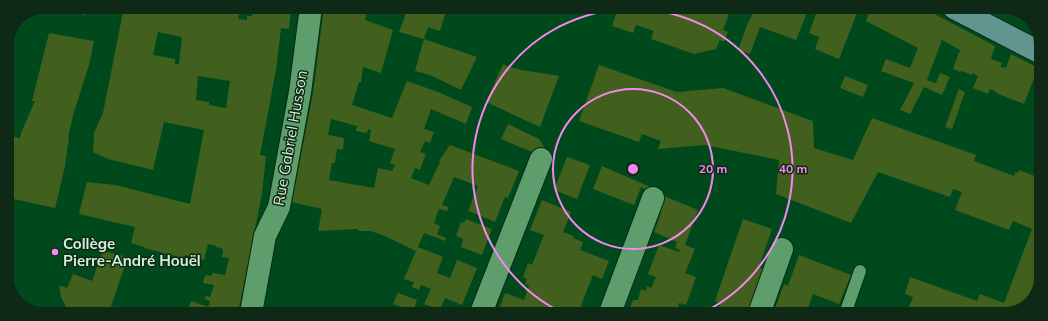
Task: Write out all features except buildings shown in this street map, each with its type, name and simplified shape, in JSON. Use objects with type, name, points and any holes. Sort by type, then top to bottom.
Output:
[{"type":"main road","points":[[966,14],[1034,49]]},
{"type":"street","name":"Rue Gabriel Husson","points":[[252,307],[265,236],[279,207],[300,92],[310,14]]},
{"type":"street","points":[[483,307],[541,159]]},
{"type":"street","points":[[613,307],[653,198]]},
{"type":"street","points":[[761,307],[782,249]]},
{"type":"lane","points":[[848,307],[860,272]]},
{"type":"place","name":"Collège Pierre-André Houël","points":[[55,252]]}]
